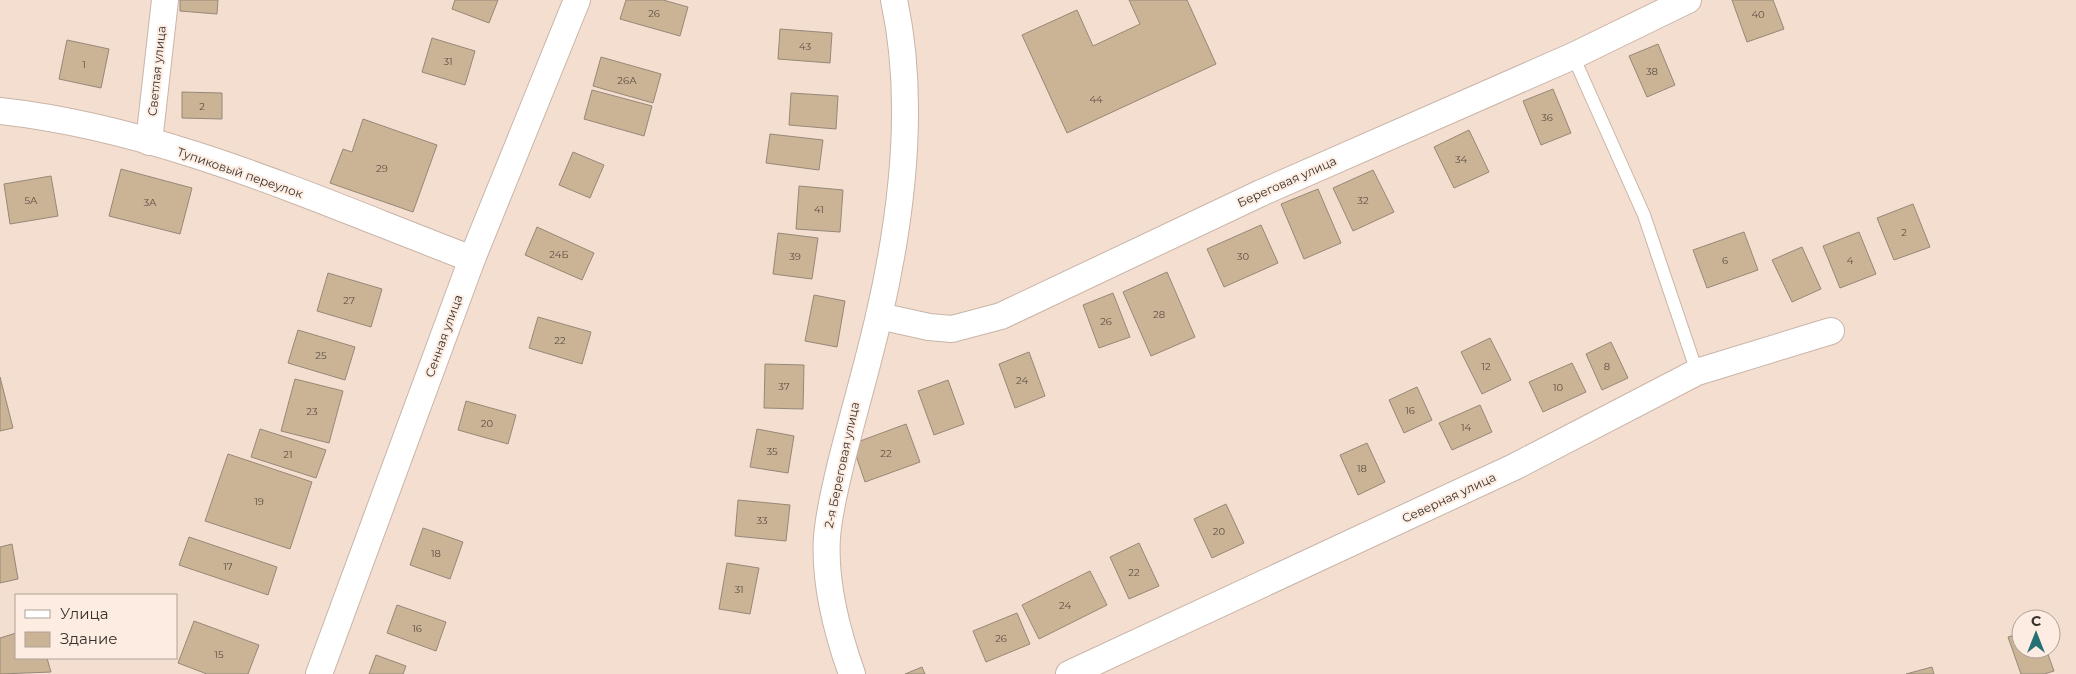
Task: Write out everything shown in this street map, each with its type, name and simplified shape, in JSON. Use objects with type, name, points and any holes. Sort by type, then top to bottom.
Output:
[{"type":"street","name":"Светлая улица","points":[[149,142],[165,0]]},
{"type":"street","name":"Сенная улица","points":[[319,674],[472,259],[577,0]]},
{"type":"street","name":"2-я Береговая улица","points":[[852,674],[843,648],[833,602],[828,569],[827,537],[833,497],[879,316],[894,241],[902,176],[904,90],[901,32],[894,0]]},
{"type":"street","name":"Береговая улица","points":[[879,316],[929,327],[952,329],[1001,316],[1261,193],[1573,56],[1688,0]]},
{"type":"street","name":"Тупиковый переулок","points":[[0,112],[36,116],[149,142],[239,170],[472,259]]},
{"type":"street","name":"Северная улица","points":[[1070,674],[1514,467],[1697,372],[1831,331]]},
{"type":"lane","points":[[1573,56],[1644,215],[1697,372]]},
{"type":"building","points":[[180,0],[218,0],[217,14],[180,11]]},
{"type":"building","points":[[455,0],[498,0],[489,23],[452,9]]},
{"type":"building","points":[[626,0],[663,0],[688,7],[680,36],[620,19]]},
{"type":"building","points":[[1129,0],[1187,0],[1216,64],[1067,133],[1022,35],[1077,10],[1093,46],[1140,24]]},
{"type":"building","points":[[1732,0],[1773,0],[1784,29],[1747,42]]},
{"type":"building","points":[[780,29],[832,33],[830,63],[778,59]]},
{"type":"building","points":[[432,38],[475,51],[465,85],[422,72]]},
{"type":"building","points":[[67,40],[109,49],[101,88],[59,79]]},
{"type":"building","points":[[1658,44],[1675,85],[1647,97],[1629,56]]},
{"type":"building","points":[[601,57],[661,74],[653,103],[593,86]]},
{"type":"building","points":[[1553,89],[1571,133],[1541,145],[1523,101]]},
{"type":"building","points":[[592,90],[652,106],[644,136],[584,119]]},
{"type":"building","points":[[182,92],[222,93],[222,119],[182,118]]},
{"type":"building","points":[[791,93],[838,96],[836,129],[789,125]]},
{"type":"building","points":[[363,119],[437,145],[413,212],[330,183],[343,149],[352,152]]},
{"type":"building","points":[[1469,130],[1489,172],[1454,188],[1434,147]]},
{"type":"building","points":[[770,134],[823,140],[819,170],[766,163]]},
{"type":"building","points":[[573,152],[604,165],[590,198],[559,185]]},
{"type":"building","points":[[121,169],[192,188],[180,234],[109,216]]},
{"type":"building","points":[[1373,170],[1394,212],[1353,231],[1333,188]]},
{"type":"building","points":[[51,176],[58,216],[10,224],[4,184]]},
{"type":"building","points":[[799,186],[843,190],[840,232],[796,229]]},
{"type":"building","points":[[1318,189],[1341,243],[1304,259],[1281,204]]},
{"type":"building","points":[[1913,204],[1930,247],[1894,260],[1877,218]]},
{"type":"building","points":[[1261,225],[1278,263],[1224,287],[1207,249]]},
{"type":"building","points":[[537,227],[594,253],[582,280],[525,255]]},
{"type":"building","points":[[1744,232],[1758,270],[1707,288],[1693,250]]},
{"type":"building","points":[[1859,232],[1876,274],[1840,288],[1823,246]]},
{"type":"building","points":[[778,233],[818,238],[812,279],[773,274]]},
{"type":"building","points":[[1802,247],[1821,289],[1792,302],[1772,260]]},
{"type":"building","points":[[1167,272],[1195,337],[1151,356],[1123,292]]},
{"type":"building","points":[[328,273],[382,289],[371,327],[317,311]]},
{"type":"building","points":[[1113,293],[1130,337],[1099,348],[1083,305]]},
{"type":"building","points":[[814,295],[845,301],[837,347],[805,341]]},
{"type":"building","points":[[538,317],[591,332],[582,364],[529,348]]},
{"type":"building","points":[[298,330],[355,347],[345,380],[288,363]]},
{"type":"building","points":[[1490,338],[1511,380],[1482,394],[1461,352]]},
{"type":"building","points":[[1611,342],[1628,378],[1602,390],[1586,354]]},
{"type":"building","points":[[1029,352],[1045,396],[1015,408],[999,364]]},
{"type":"building","points":[[1572,363],[1586,392],[1543,412],[1529,382]]},
{"type":"building","points":[[765,364],[804,365],[803,409],[764,408]]},
{"type":"building","points":[[0,377],[13,428],[0,431]]},
{"type":"building","points":[[295,379],[343,391],[329,443],[281,431]]},
{"type":"building","points":[[948,380],[964,424],[934,435],[918,391]]},
{"type":"building","points":[[1417,387],[1432,420],[1404,433],[1389,400]]},
{"type":"building","points":[[466,401],[516,415],[508,444],[458,430]]},
{"type":"building","points":[[1480,405],[1492,432],[1452,450],[1439,423]]},
{"type":"building","points":[[906,424],[920,462],[865,482],[852,444]]},
{"type":"building","points":[[260,429],[326,450],[316,478],[251,457]]},
{"type":"building","points":[[757,429],[794,436],[788,473],[750,467]]},
{"type":"building","points":[[1367,443],[1385,482],[1358,495],[1340,455]]},
{"type":"building","points":[[228,454],[312,482],[290,549],[205,521]]},
{"type":"building","points":[[738,500],[790,505],[786,541],[735,536]]},
{"type":"building","points":[[1226,504],[1244,543],[1212,558],[1194,519]]},
{"type":"building","points":[[423,528],[463,542],[450,579],[410,565]]},
{"type":"building","points":[[189,537],[277,567],[268,595],[179,565]]},
{"type":"building","points":[[1139,543],[1159,586],[1129,599],[1110,557]]},
{"type":"building","points":[[12,544],[18,579],[0,583],[0,547]]},
{"type":"building","points":[[727,563],[759,568],[750,614],[719,609]]},
{"type":"building","points":[[1090,571],[1107,605],[1039,639],[1022,605]]},
{"type":"building","points":[[397,605],[446,622],[436,651],[387,633]]},
{"type":"building","points":[[1017,613],[1030,644],[986,662],[973,631]]},
{"type":"building","points":[[194,621],[259,645],[248,674],[207,674],[178,663]]},
{"type":"building","points":[[15,633],[15,659],[47,659],[51,672],[0,674],[0,638]]},
{"type":"building","points":[[376,655],[406,666],[403,674],[369,674]]},
{"type":"building","points":[[2016,659],[2050,659],[2054,671],[2044,674],[2021,674]]},
{"type":"building","points":[[922,667],[925,674],[905,674]]},
{"type":"building","points":[[1932,667],[1934,674],[1906,674]]}]
